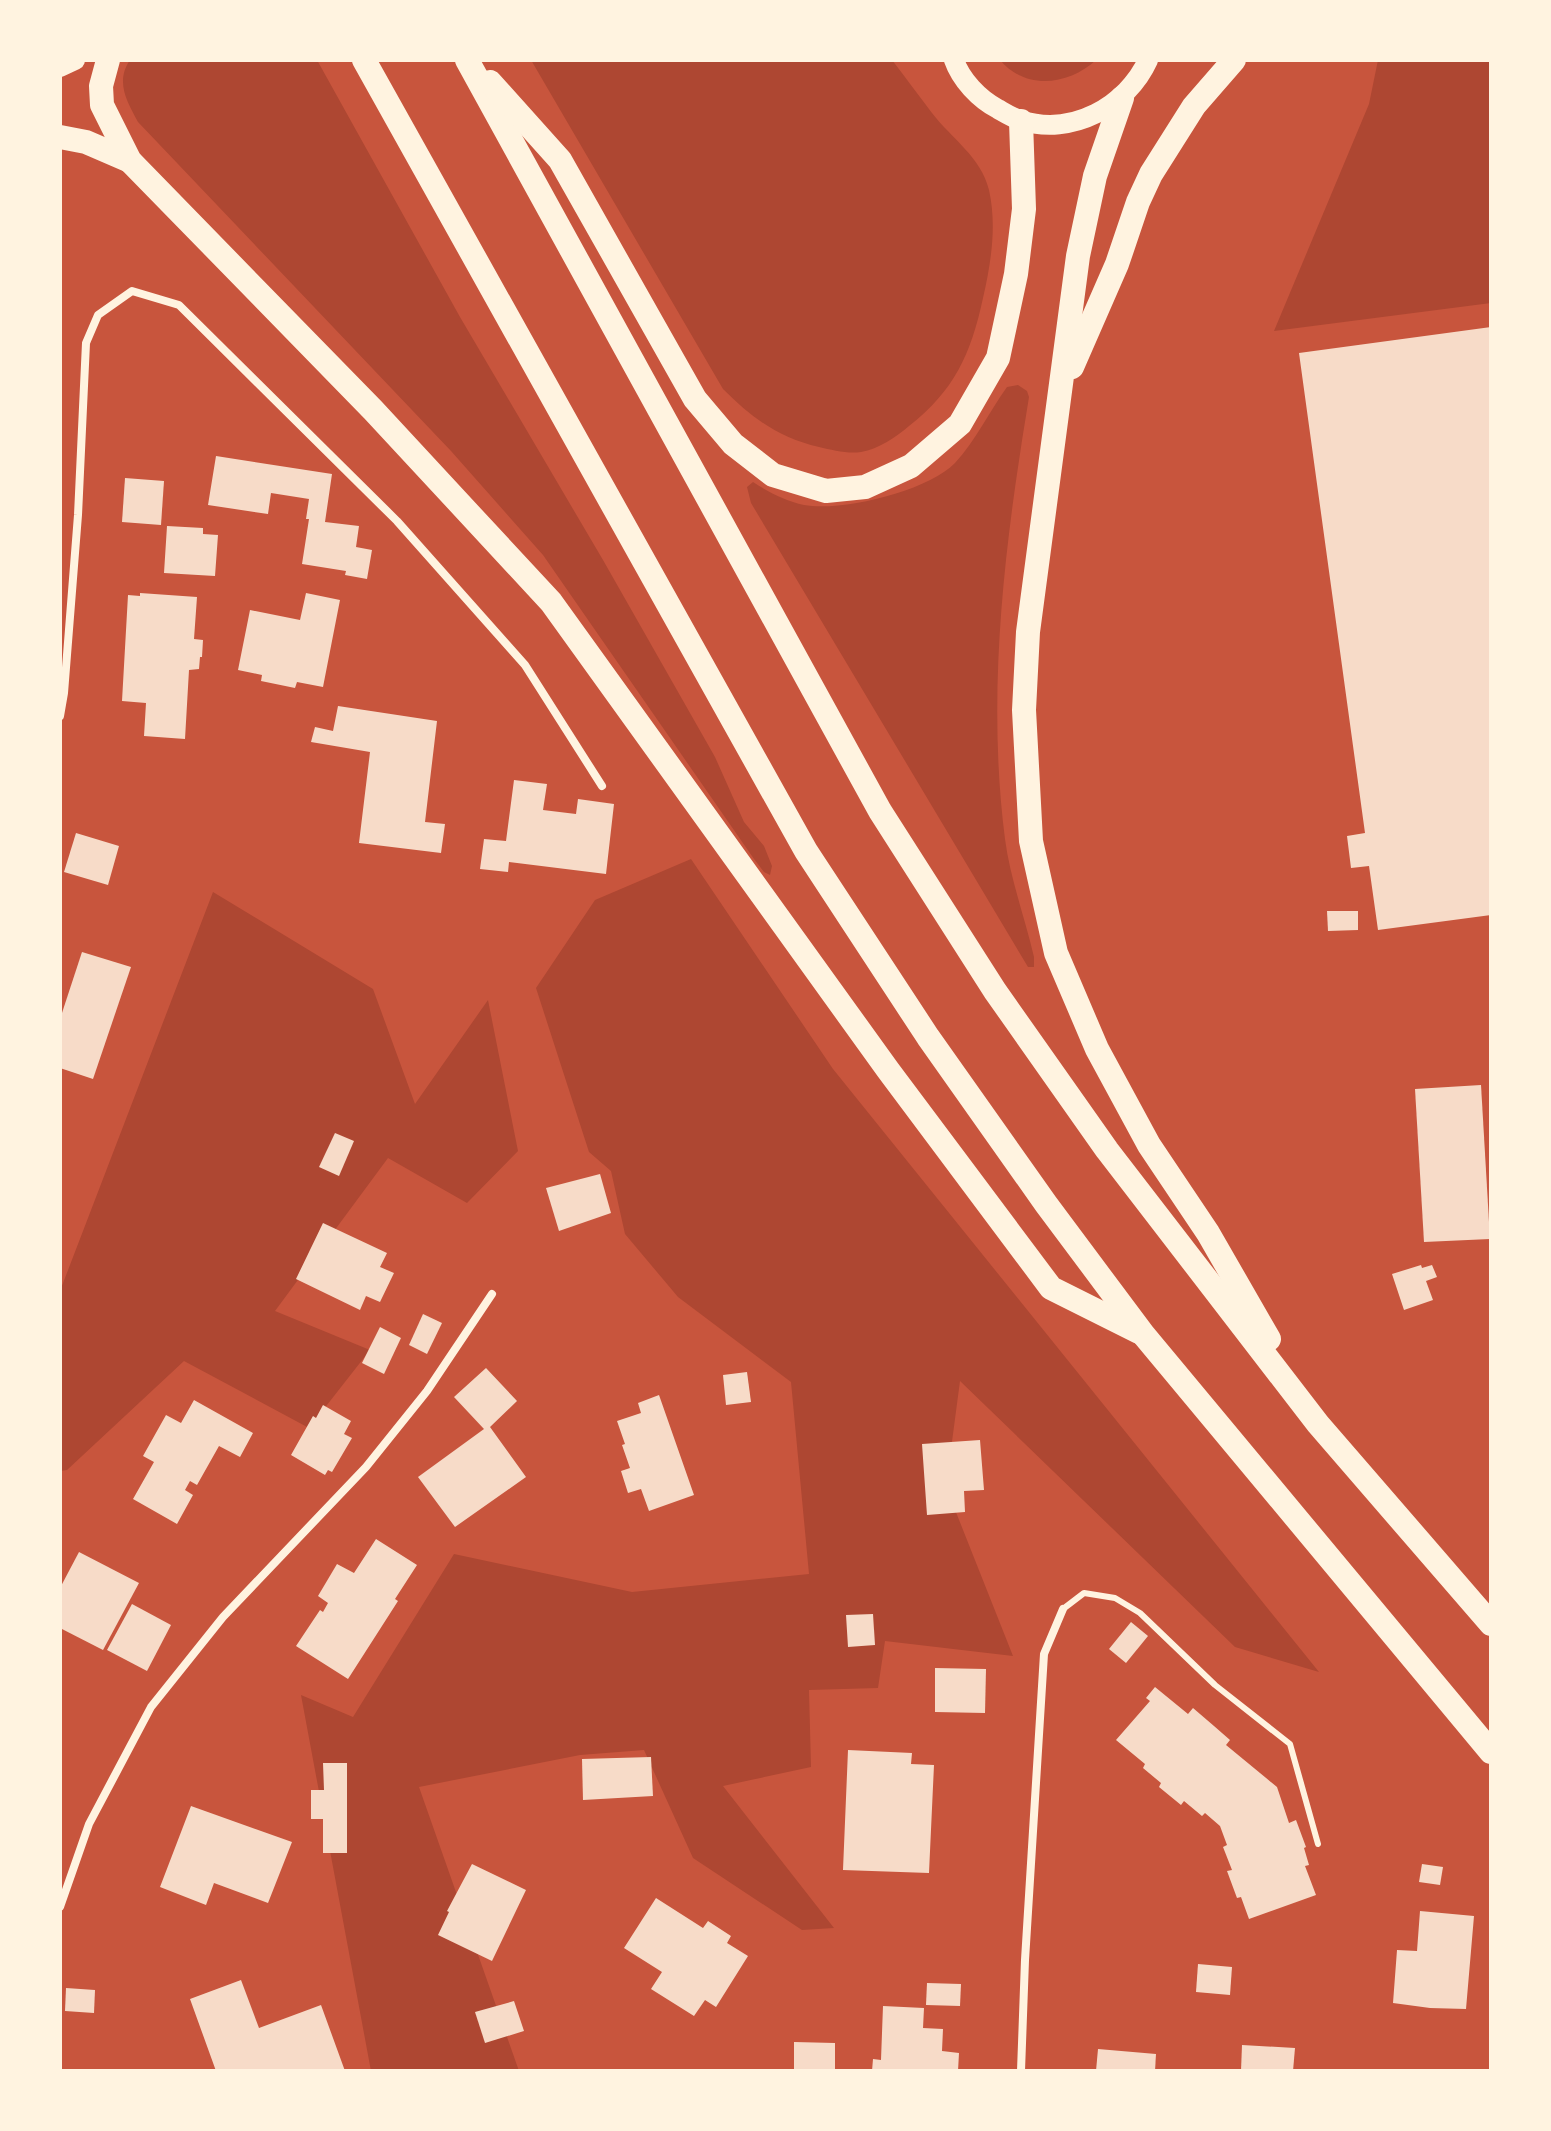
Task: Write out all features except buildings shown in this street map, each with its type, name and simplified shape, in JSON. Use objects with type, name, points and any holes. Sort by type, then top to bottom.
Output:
[{"type":"highway","points":[[108,60],[101,86],[102,105],[130,161],[373,410],[551,602],[870,1045],[1051,1288],[1143,1334]]},
{"type":"highway","points":[[364,60],[806,851],[928,1037],[1143,1334],[1491,1752]]},
{"type":"highway","points":[[469,60],[560,160],[695,399],[733,444],[773,475],[826,491],[865,487],[911,466],[960,424],[998,358],[1016,274],[1024,209],[1021,121]]},
{"type":"highway","points":[[469,60],[880,811],[995,991],[1107,1150],[1318,1424],[1491,1624]]},
{"type":"highway","points":[[1060,395],[1117,264],[1151,174],[1194,106],[1234,60]]},
{"type":"highway","points":[[1122,98],[1102,151],[1086,216],[1028,632],[1024,710],[1031,841],[1056,953],[1097,1049],[1142,1131],[1208,1233],[1318,1424]]},
{"type":"highway","points":[[60,137],[86,142],[130,161]]},
{"type":"main road","points":[[60,67],[75,60]]},
{"type":"main road","points":[[954,60],[958,72],[985,102],[1021,121],[1057,125],[1091,117],[1122,98],[1140,77],[1148,60]]},
{"type":"street","points":[[60,716],[78,515],[86,343],[98,315],[132,291],[179,305],[397,521],[525,665],[602,786]]},
{"type":"street","points":[[60,1907],[89,1824],[151,1707],[223,1617],[366,1467],[427,1391],[492,1294]]},
{"type":"street","points":[[1021,2071],[1044,1654],[1063,1609]]},
{"type":"lane","points":[[1063,1609],[1084,1593],[1115,1598],[1140,1613],[1215,1685],[1290,1744],[1318,1844]]},
{"type":"shaded area","points":[[130,60],[317,60],[460,317],[715,757],[744,822],[764,846],[772,866],[770,875],[754,859],[543,555],[451,451],[138,122],[123,84]]},
{"type":"shaded area","points":[[531,60],[892,60],[932,113],[980,168],[991,204],[991,258],[973,337],[958,370],[938,399],[893,438],[874,448],[856,452],[829,449],[791,438],[767,426],[745,409],[723,389]]},
{"type":"shaded area","points":[[1000,60],[1096,60],[1073,75],[1048,81],[1022,77]]},
{"type":"shaded area","points":[[1378,60],[1491,60],[1491,303],[1274,331],[1369,104]]},
{"type":"shaded area","points":[[1018,385],[1027,391],[1029,397],[1006,562],[997,728],[1007,854],[1034,967],[1028,967],[751,503],[747,487],[753,482],[791,501],[820,506],[861,502],[905,490],[942,473],[955,463],[1007,387]]},
{"type":"shaded area","points":[[691,859],[833,1069],[1319,1672],[1235,1647],[960,1381],[946,1487],[1013,1656],[885,1641],[878,1688],[809,1690],[811,1767],[723,1786],[834,1928],[802,1930],[693,1858],[644,1750],[580,1755],[419,1787],[519,2071],[371,2071],[301,1695],[353,1717],[454,1554],[632,1592],[809,1574],[791,1382],[678,1297],[625,1234],[611,1171],[589,1152],[536,988],[595,900]]},
{"type":"shaded area","points":[[213,892],[373,989],[415,1104],[488,1000],[518,1151],[467,1203],[388,1158],[275,1311],[370,1350],[309,1428],[184,1361],[67,1470],[60,1471],[60,1291]]}]
